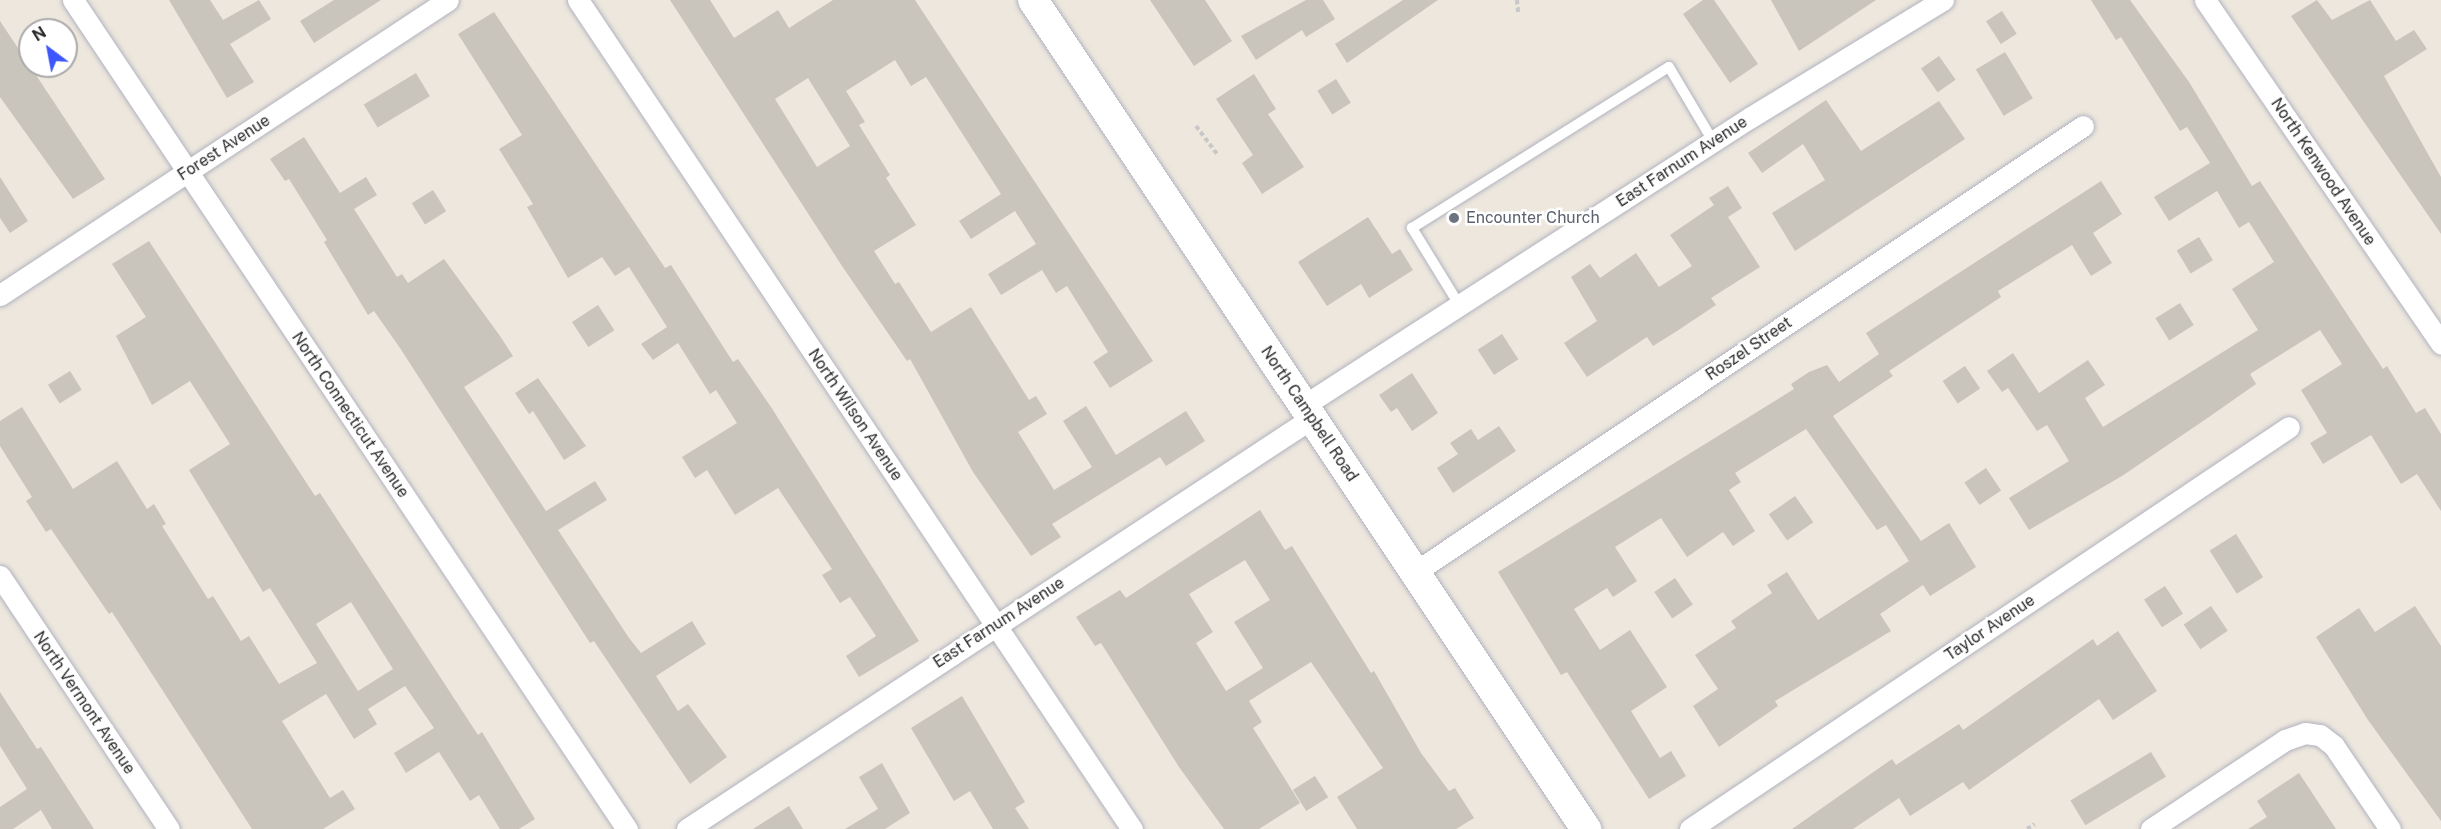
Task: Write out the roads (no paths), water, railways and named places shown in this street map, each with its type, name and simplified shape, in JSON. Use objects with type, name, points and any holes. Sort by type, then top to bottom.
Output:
[{"type":"street","name":"North Connecticut Avenue","points":[[73,0],[627,829]]},
{"type":"street","name":"Forest Avenue","points":[[0,295],[448,0]]},
{"type":"street","name":"North Wilson Avenue","points":[[578,0],[1132,829]]},
{"type":"street","name":"North Campbell Road","points":[[1033,0],[1586,829]]},
{"type":"street","name":"East Farnum Avenue","points":[[687,829],[996,626],[1460,306],[1713,141],[1943,0]]},
{"type":"street","name":"North Kenwood Avenue","points":[[2205,0],[2441,344]]},
{"type":"street","name":"Roszel Street","points":[[1415,572],[2083,126]]},
{"type":"street","name":"Taylor Avenue","points":[[1690,829],[2289,427]]},
{"type":"street","name":"North Vermont Avenue","points":[[0,576],[169,829]]},
{"type":"street","points":[[2151,829],[2285,740],[2314,734],[2334,746],[2390,829]]},
{"type":"lane","points":[[1460,306],[1412,228],[1669,67],[1713,141]]},
{"type":"place","name":"Encounter Church","points":[[1454,218]]}]
